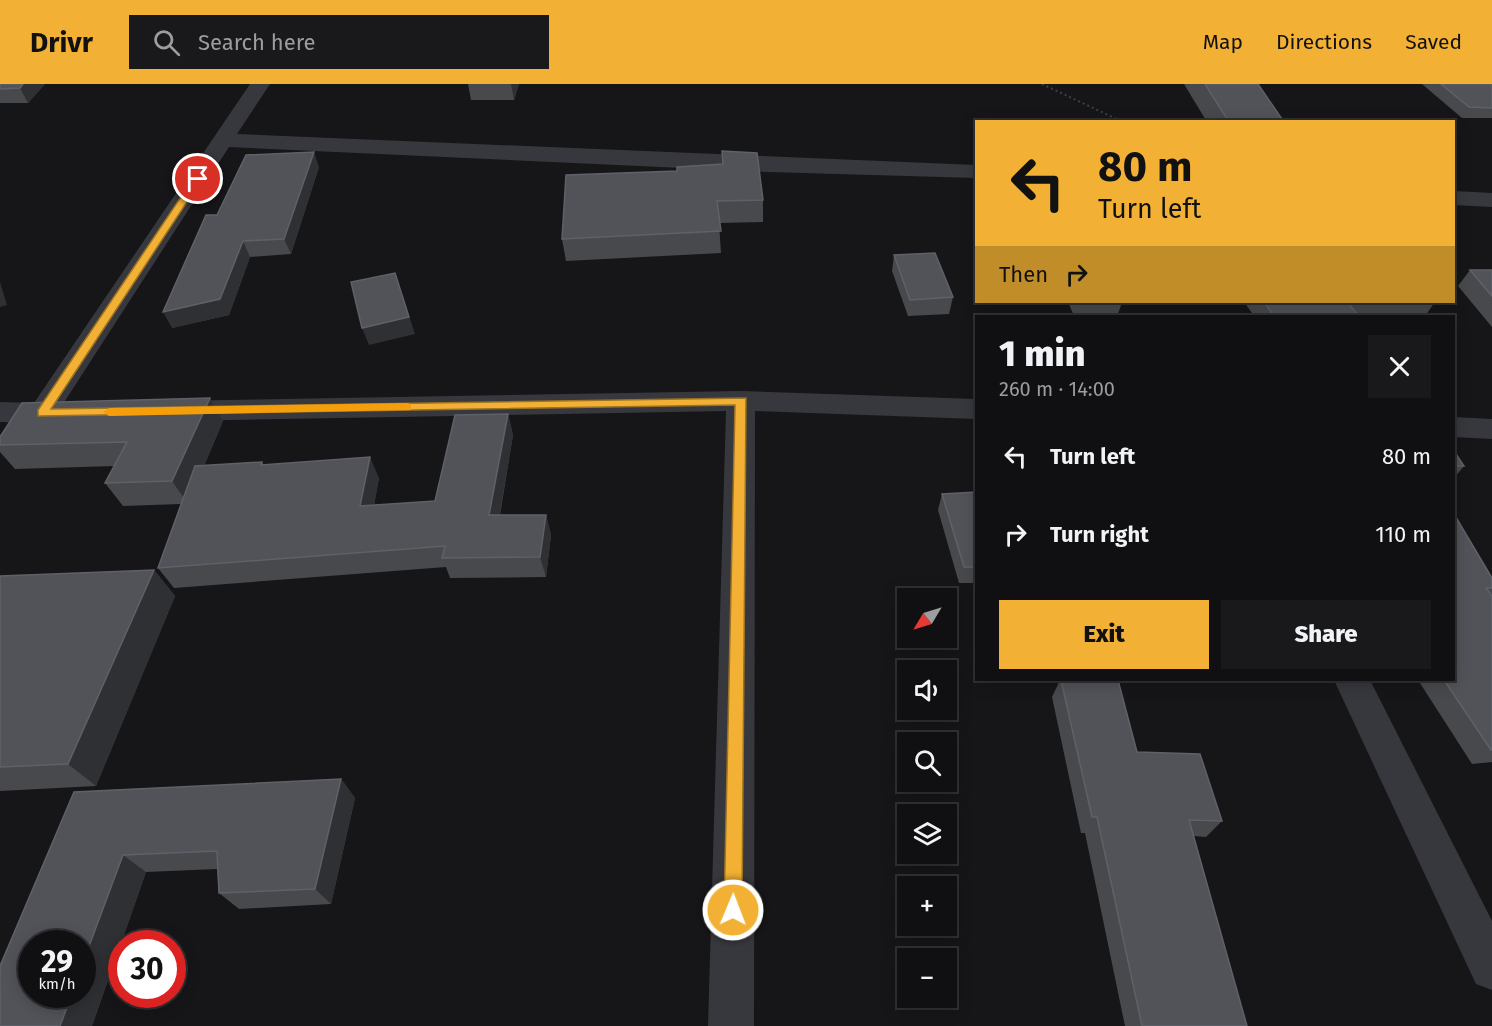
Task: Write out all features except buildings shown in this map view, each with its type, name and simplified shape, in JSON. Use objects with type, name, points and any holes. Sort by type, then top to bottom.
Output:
[{"type":"street","points":[[42,413],[260,84]]},
{"type":"street","points":[[224,140],[769,165],[975,172]]},
{"type":"street","points":[[1455,198],[1492,200]]},
{"type":"street","points":[[731,1026],[741,401]]},
{"type":"street","points":[[149,411],[741,401],[975,409]]},
{"type":"street","points":[[1,414],[90,412]]},
{"type":"street","points":[[1455,427],[1492,429]]},
{"type":"street","points":[[1352,681],[1492,968]]},
{"type":"path","points":[[1042,84],[1079,104],[1118,120]]},
{"type":"slow traffic","points":[[109,412],[407,407]]},
{"type":"route","points":[[198,179],[42,413],[741,401],[733,910]]}]
